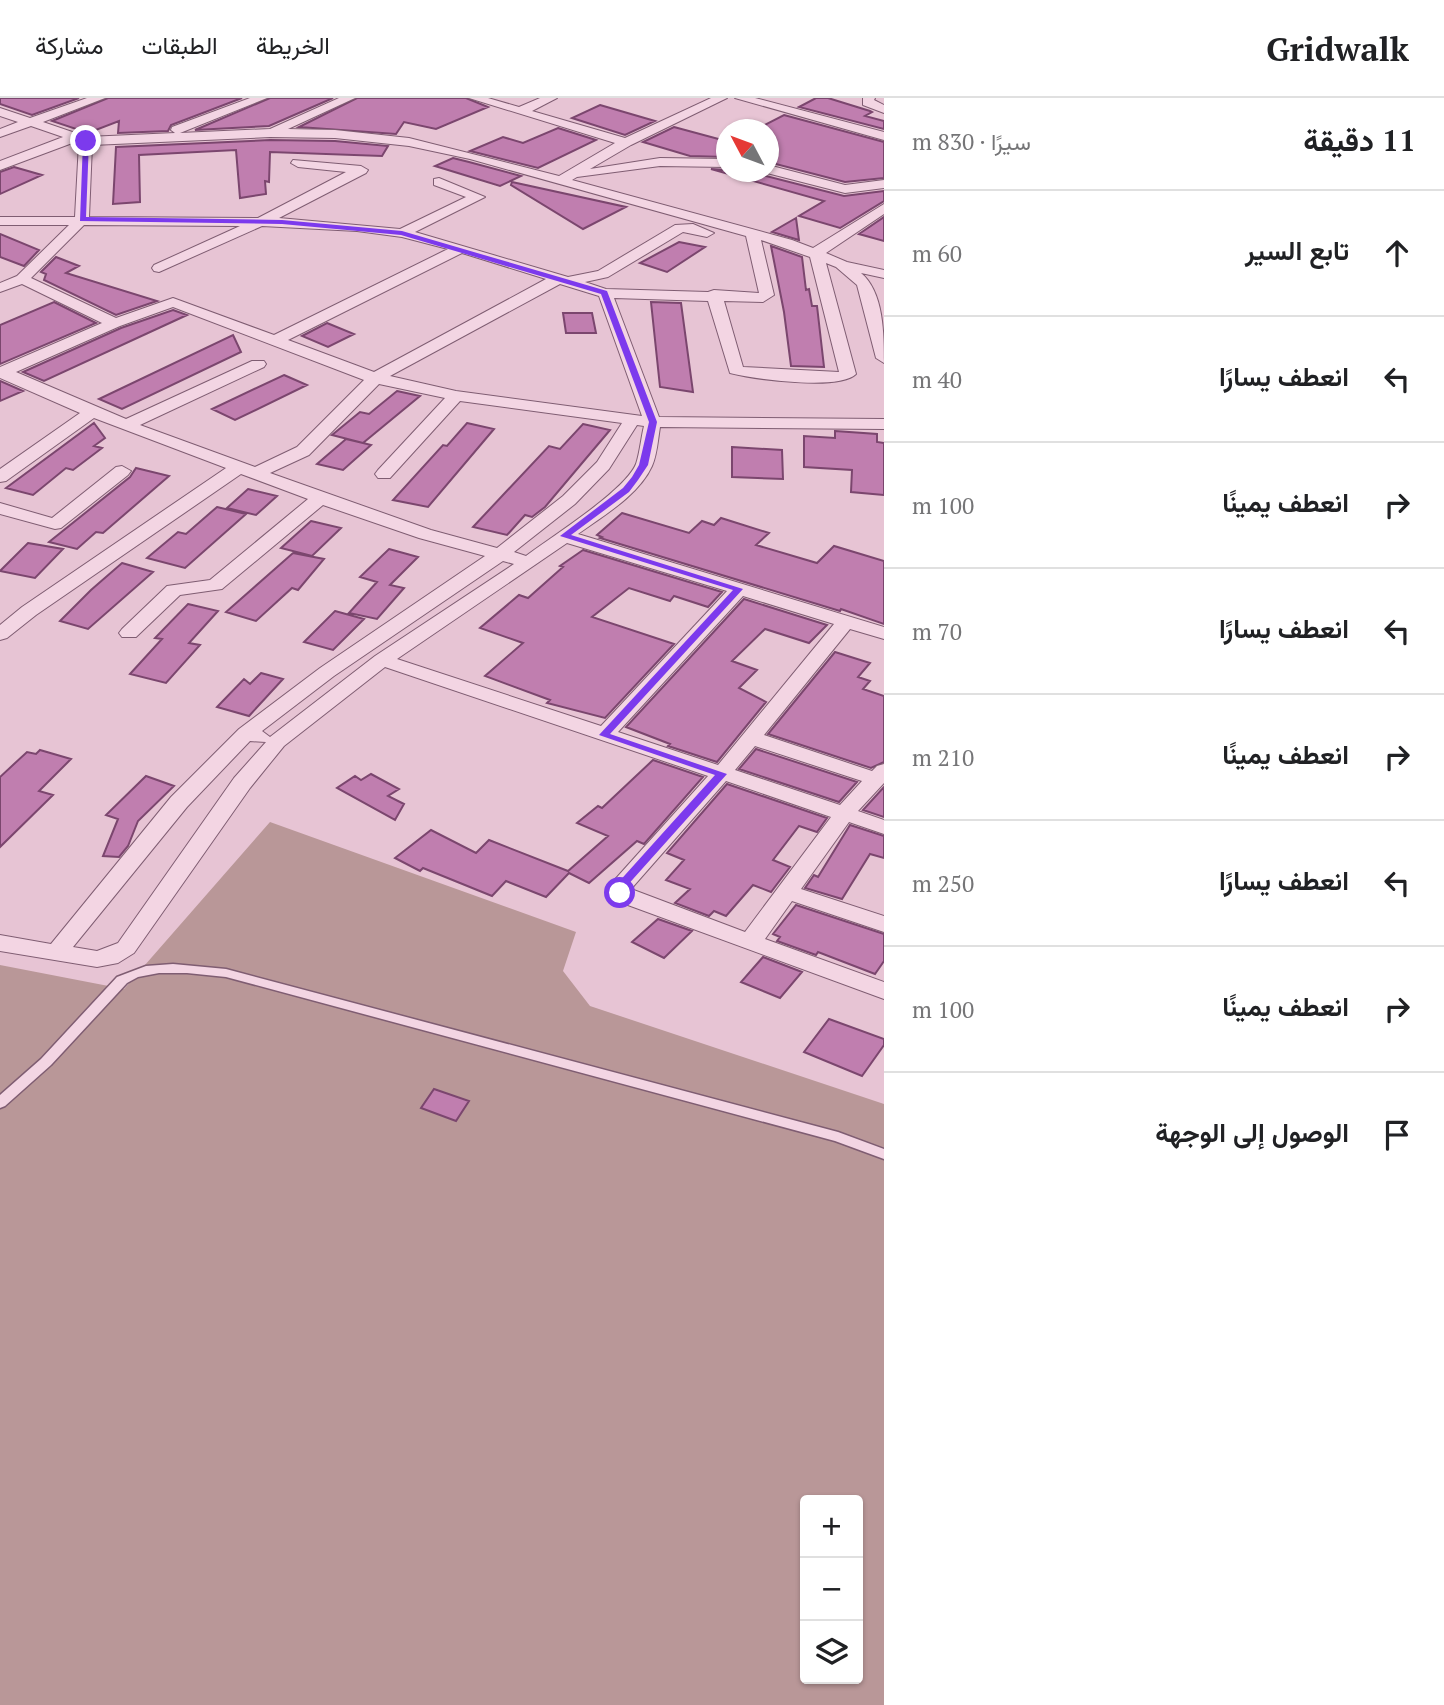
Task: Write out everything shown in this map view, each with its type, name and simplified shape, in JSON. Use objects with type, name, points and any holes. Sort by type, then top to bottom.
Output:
[{"type":"street","points":[[0,133],[99,98]]},
{"type":"street","points":[[161,136],[261,98]]},
{"type":"street","points":[[270,133],[349,98]]},
{"type":"street","points":[[475,98],[626,142]]},
{"type":"street","points":[[520,111],[551,98]]},
{"type":"street","points":[[565,178],[626,142],[721,98]]},
{"type":"street","points":[[741,98],[884,136]]},
{"type":"street","points":[[869,98],[867,102],[870,106],[884,109]]},
{"type":"street","points":[[0,112],[80,139]]},
{"type":"street","points":[[0,166],[80,139],[270,133],[335,134],[409,142],[565,178],[752,233],[816,253],[841,264],[884,274]]},
{"type":"street","points":[[0,288],[22,279],[82,219],[80,139]]},
{"type":"street","points":[[565,178],[660,162],[716,163]]},
{"type":"street","points":[[159,268],[260,222],[361,170],[298,163]]},
{"type":"street","points":[[779,172],[845,189],[884,184]]},
{"type":"street","points":[[402,233],[478,197],[439,182]]},
{"type":"street","points":[[816,253],[884,208]]},
{"type":"street","points":[[0,221],[82,219],[260,222],[402,233],[461,248],[600,291],[765,297],[752,233]]},
{"type":"street","points":[[0,634],[29,611],[249,470],[303,451],[375,379],[565,279],[603,274],[680,228],[693,228],[756,250]]},
{"type":"street","points":[[278,339],[461,248]]},
{"type":"street","points":[[714,294],[736,370],[835,377],[846,375],[848,374],[816,253]]},
{"type":"street","points":[[841,264],[864,283],[884,358]]},
{"type":"street","points":[[0,943],[97,959],[110,957],[126,948],[242,783],[277,742],[382,660],[529,562],[626,490],[644,465],[643,421],[600,291],[603,274]]},
{"type":"street","points":[[22,279],[115,323]]},
{"type":"street","points":[[2,372],[115,323],[173,302],[278,339],[375,379],[456,396],[643,421],[884,424]]},
{"type":"street","points":[[126,425],[258,364]]},
{"type":"street","points":[[2,372],[92,412],[320,498],[425,534],[529,562]]},
{"type":"street","points":[[384,474],[456,396]]},
{"type":"street","points":[[0,477],[92,412]]},
{"type":"street","points":[[57,952],[179,802],[246,733],[327,671],[500,554],[569,500],[643,421]]},
{"type":"street","points":[[0,508],[55,524],[122,471]]},
{"type":"street","points":[[130,633],[174,590],[215,584],[320,498]]},
{"type":"street","points":[[564,536],[884,634]]},
{"type":"street","points":[[604,735],[739,589]]},
{"type":"street","points":[[846,622],[722,774],[618,890],[625,896],[884,991]]},
{"type":"street","points":[[382,660],[884,827]]},
{"type":"street","points":[[246,733],[277,742]]},
{"type":"street","points":[[750,942],[844,815],[880,774],[752,738]]},
{"type":"street","points":[[787,892],[884,924]]},
{"type":"lane","points":[[0,1103],[46,1062],[122,980],[132,973],[198,969],[226,973],[587,1069],[838,1137],[884,1154]]},
{"type":"shaded area","points":[[270,822],[576,932],[563,971],[590,1006],[884,1104],[884,1705],[0,1705],[0,965],[124,989]]},
{"type":"building","points":[[0,98],[79,98],[32,115],[0,104]]},
{"type":"building","points":[[108,98],[242,98],[171,125],[168,131],[118,133],[119,121],[88,133],[52,121]]},
{"type":"building","points":[[270,98],[333,98],[269,126],[195,130]]},
{"type":"building","points":[[357,98],[466,98],[488,107],[436,129],[404,122],[396,134],[299,127]]},
{"type":"building","points":[[816,98],[828,98],[870,111],[872,112],[865,116],[884,121],[884,129],[799,107]]},
{"type":"building","points":[[600,105],[655,121],[625,135],[572,118]]},
{"type":"building","points":[[784,115],[884,142],[884,178],[845,182],[779,165],[779,119],[776,119]]},
{"type":"building","points":[[674,127],[716,138],[716,157],[690,156],[643,142]]},
{"type":"building","points":[[558,128],[596,140],[538,168],[470,151],[503,137],[523,143]]},
{"type":"building","points":[[270,140],[335,141],[388,146],[382,156],[270,152],[269,182],[265,181],[266,194],[240,198],[236,150],[139,155],[140,202],[113,204],[116,147]]},
{"type":"building","points":[[453,158],[521,176],[500,186],[435,166]]},
{"type":"building","points":[[14,167],[42,175],[0,194],[0,172]]},
{"type":"building","points":[[779,179],[844,196],[884,191],[884,201],[840,228],[799,216],[824,201],[757,182],[779,182]]},
{"type":"building","points":[[512,182],[626,207],[583,229],[511,185]]},
{"type":"building","points":[[884,217],[884,241],[859,234]]},
{"type":"building","points":[[796,218],[799,240],[772,232]]},
{"type":"building","points":[[0,234],[39,250],[24,266],[0,257]]},
{"type":"building","points":[[679,242],[705,247],[667,272],[640,263]]},
{"type":"building","points":[[771,246],[802,257],[806,290],[809,289],[812,306],[817,306],[824,367],[791,366]]},
{"type":"building","points":[[56,257],[79,266],[66,273],[157,301],[116,315],[44,280],[46,274],[41,272]]},
{"type":"building","points":[[54,302],[96,323],[0,364],[0,325]]},
{"type":"building","points":[[651,302],[681,303],[693,392],[660,387]]},
{"type":"building","points":[[173,310],[187,315],[44,381],[23,372],[121,328]]},
{"type":"building","points":[[563,313],[592,313],[596,333],[566,333]]},
{"type":"building","points":[[327,323],[354,334],[328,347],[302,336]]},
{"type":"building","points":[[233,335],[241,352],[122,409],[99,399]]},
{"type":"building","points":[[284,375],[307,385],[235,420],[212,409]]},
{"type":"building","points":[[0,381],[23,391],[0,401]]},
{"type":"building","points":[[397,391],[420,396],[363,443],[332,435],[360,412],[369,414]]},
{"type":"building","points":[[94,423],[105,438],[94,446],[102,448],[73,470],[66,468],[33,495],[6,488]]},
{"type":"building","points":[[467,423],[494,429],[428,507],[393,500],[443,445],[447,446]]},
{"type":"building","points":[[583,424],[610,430],[545,507],[532,517],[525,515],[507,535],[473,527],[549,446],[560,449]]},
{"type":"building","points":[[835,431],[877,434],[877,442],[884,443],[884,495],[851,492],[852,470],[804,467],[804,436],[835,438]]},
{"type":"building","points":[[346,439],[371,445],[343,470],[317,464]]},
{"type":"building","points":[[732,447],[782,450],[783,479],[732,477]]},
{"type":"building","points":[[136,468],[169,476],[103,533],[96,532],[77,549],[49,542],[130,477]]},
{"type":"building","points":[[248,489],[277,496],[256,515],[227,508]]},
{"type":"building","points":[[217,507],[246,514],[185,568],[147,558],[178,532],[186,534]]},
{"type":"building","points":[[622,513],[689,533],[702,521],[714,525],[721,518],[769,533],[756,545],[817,563],[834,546],[884,561],[884,624],[597,535]]},
{"type":"building","points":[[311,521],[341,528],[312,556],[281,548]]},
{"type":"building","points":[[28,543],[63,549],[35,578],[0,571]]},
{"type":"building","points":[[389,549],[418,557],[390,585],[404,588],[377,619],[349,613],[377,582],[360,577]]},
{"type":"building","points":[[583,550],[722,592],[708,607],[674,596],[670,601],[629,588],[592,617],[674,644],[605,718],[547,703],[550,700],[485,676],[523,643],[480,628],[519,595],[528,598],[563,567],[560,566]]},
{"type":"building","points":[[293,553],[324,559],[298,590],[292,588],[256,621],[226,612]]},
{"type":"building","points":[[122,563],[153,572],[88,629],[60,621],[91,590]]},
{"type":"building","points":[[744,599],[827,625],[809,643],[765,629],[732,661],[757,670],[739,688],[766,702],[717,762],[668,746],[670,744],[626,727]]},
{"type":"building","points":[[188,604],[218,611],[189,643],[200,645],[166,683],[130,674],[162,639],[155,638]]},
{"type":"building","points":[[335,611],[364,619],[333,650],[304,642]]},
{"type":"building","points":[[835,652],[870,663],[858,677],[870,681],[863,689],[884,696],[884,762],[871,768],[768,734]]},
{"type":"building","points":[[261,673],[283,679],[249,716],[217,707],[244,679],[250,684]]},
{"type":"building","points":[[756,749],[857,782],[839,802],[739,769]]},
{"type":"building","points":[[40,750],[71,759],[39,791],[53,795],[0,847],[0,777],[27,752],[36,754]]},
{"type":"building","points":[[653,760],[703,777],[644,844],[637,841],[589,883],[569,873],[546,897],[506,881],[492,896],[423,868],[420,871],[395,858],[431,830],[476,853],[489,840],[568,871],[608,836],[577,823],[598,806],[602,808]]},
{"type":"building","points":[[371,774],[399,789],[388,796],[404,804],[395,820],[337,788],[355,776],[361,780]]},
{"type":"building","points":[[146,776],[174,786],[138,821],[128,846],[119,857],[103,856],[118,819],[106,815]]},
{"type":"building","points":[[727,784],[827,818],[817,832],[799,826],[773,860],[790,867],[771,892],[753,885],[726,916],[714,911],[709,916],[675,903],[690,889],[666,880],[684,860],[667,853]]},
{"type":"building","points":[[884,787],[884,817],[863,810]]},
{"type":"building","points":[[850,825],[884,836],[884,858],[870,854],[842,899],[805,888],[814,875],[818,877]]},
{"type":"building","points":[[796,905],[884,934],[884,961],[875,974],[818,952],[816,955],[777,941],[780,937],[773,934]]},
{"type":"building","points":[[658,919],[692,931],[664,958],[632,942]]},
{"type":"building","points":[[763,957],[802,972],[780,998],[741,982]]},
{"type":"building","points":[[829,1019],[884,1039],[884,1045],[862,1076],[804,1052]]},
{"type":"building","points":[[434,1089],[469,1101],[456,1121],[421,1108]]},
{"type":"route","points":[[86,141],[82,219],[282,222],[402,233],[454,246],[605,293],[653,422],[644,465],[626,490],[564,536],[739,589],[604,735],[722,774],[620,887],[620,893]]}]
